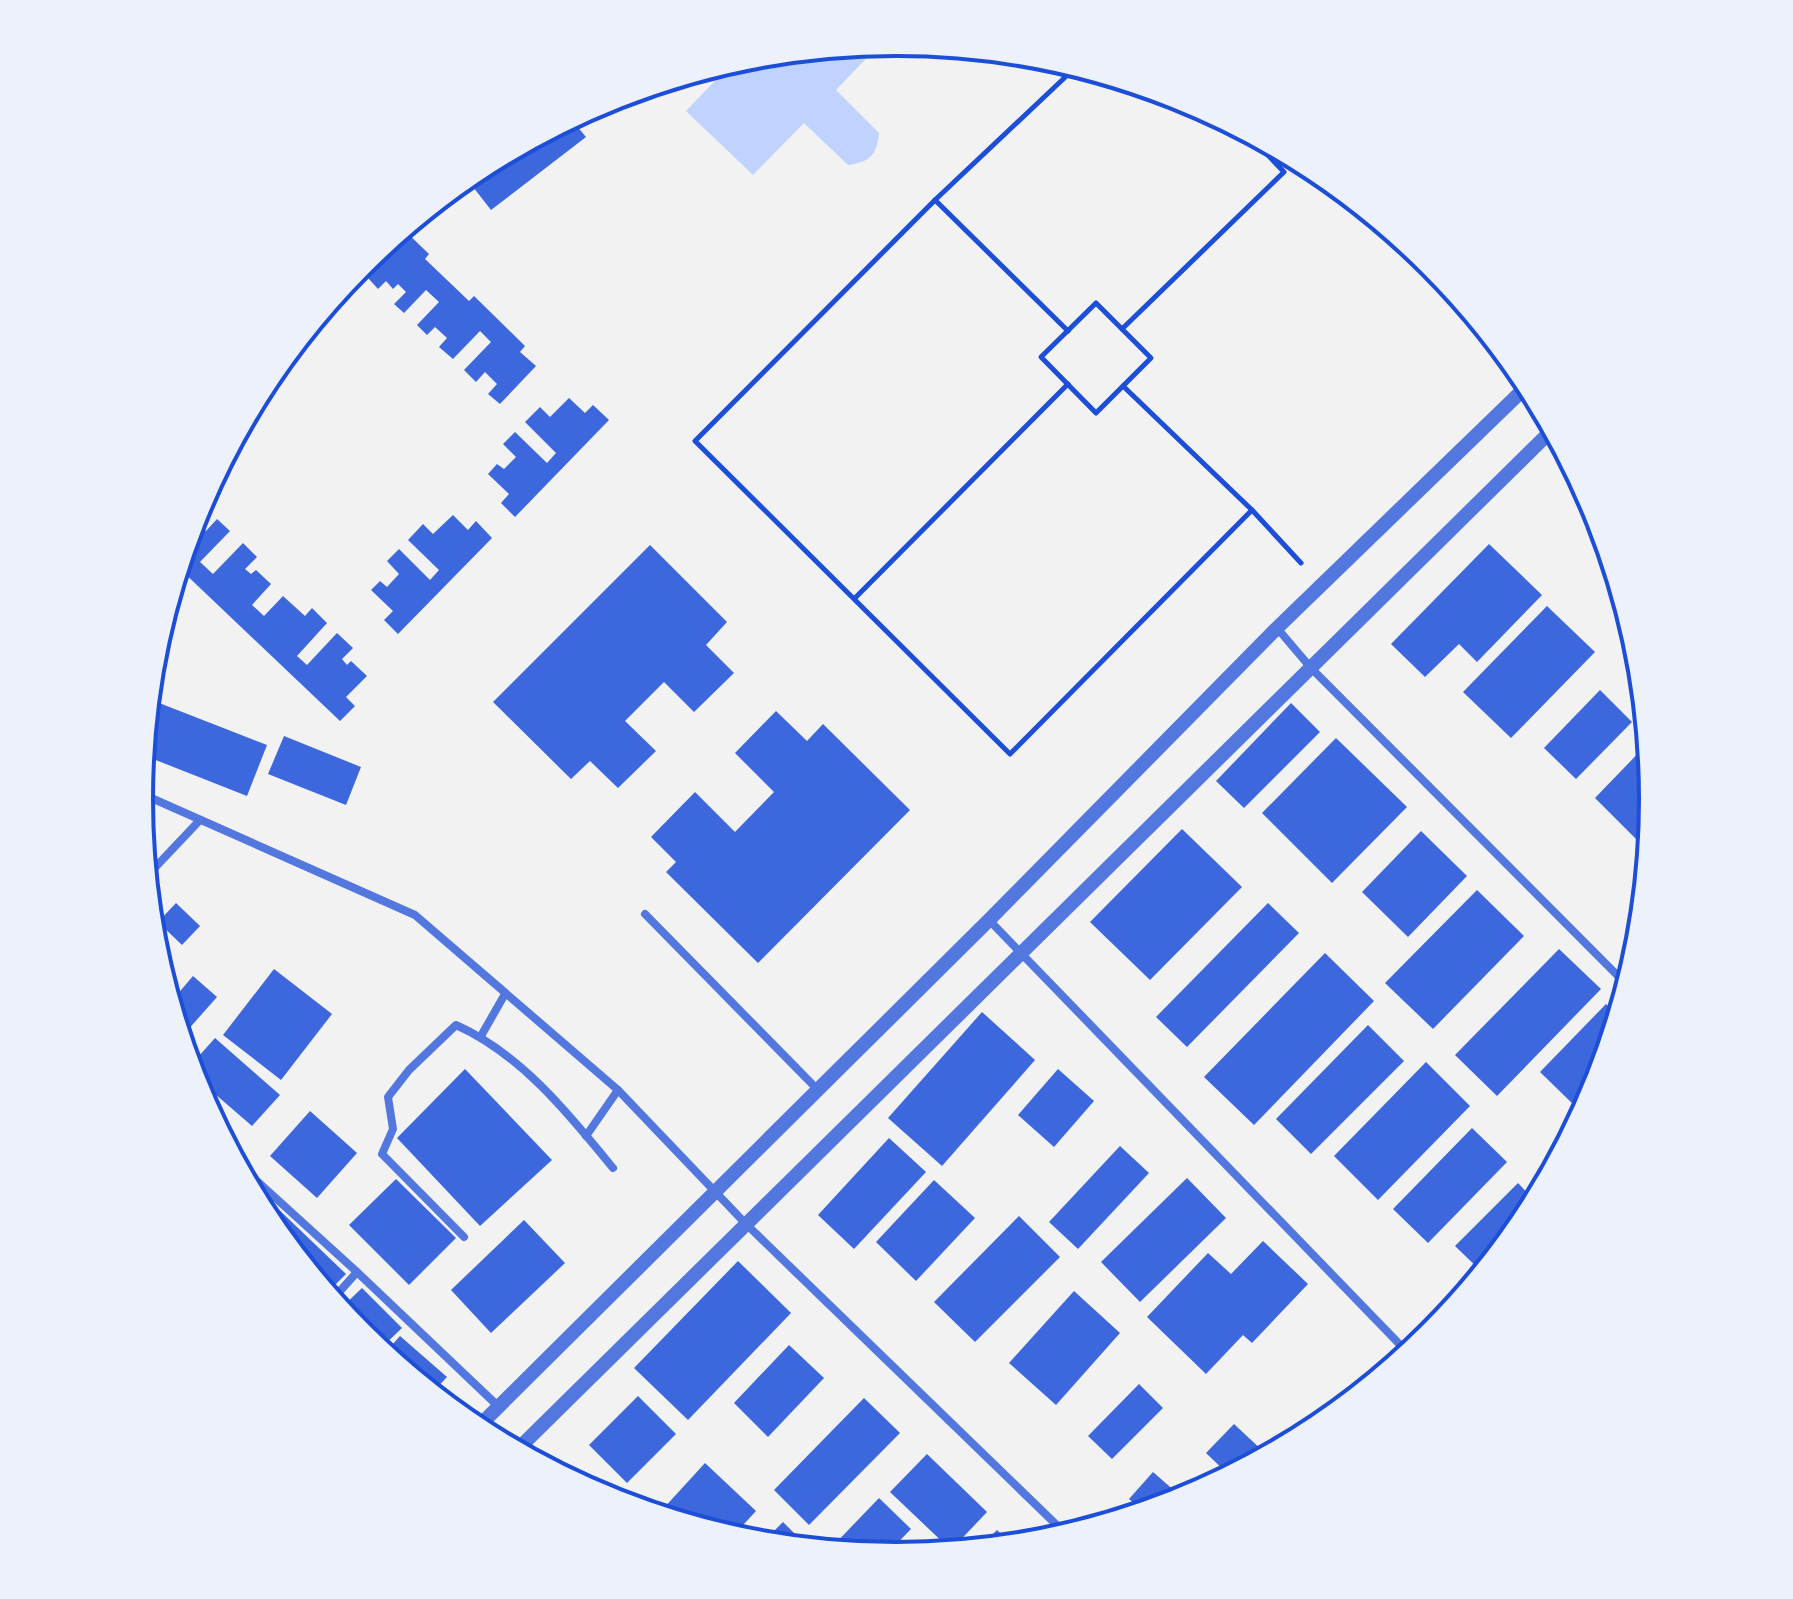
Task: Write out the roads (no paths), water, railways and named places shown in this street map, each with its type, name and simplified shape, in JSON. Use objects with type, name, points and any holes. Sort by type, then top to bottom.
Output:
[{"type":"street","points":[[486,1420],[989,920],[1277,628],[1519,393]]},
{"type":"street","points":[[524,1443],[1545,437]]},
{"type":"street","points":[[1277,628],[1311,668],[1619,977]]},
{"type":"street","points":[[153,799],[415,915],[618,1090],[746,1224],[1057,1525]]},
{"type":"street","points":[[156,866],[200,820]]},
{"type":"street","points":[[645,914],[818,1090]]},
{"type":"street","points":[[989,920],[1401,1345]]},
{"type":"street","points":[[481,1036],[505,994]]},
{"type":"street","points":[[464,1237],[382,1154],[393,1129],[388,1097],[409,1070],[456,1025],[481,1036],[546,1089],[613,1168]]},
{"type":"street","points":[[586,1136],[618,1090]]},
{"type":"street","points":[[261,1185],[499,1407]]},
{"type":"street","points":[[340,1292],[357,1272]]},
{"type":"water","points":[[867,57],[836,90],[879,133],[871,156],[848,165],[804,123],[753,175],[686,111],[718,78],[799,62]]}]
